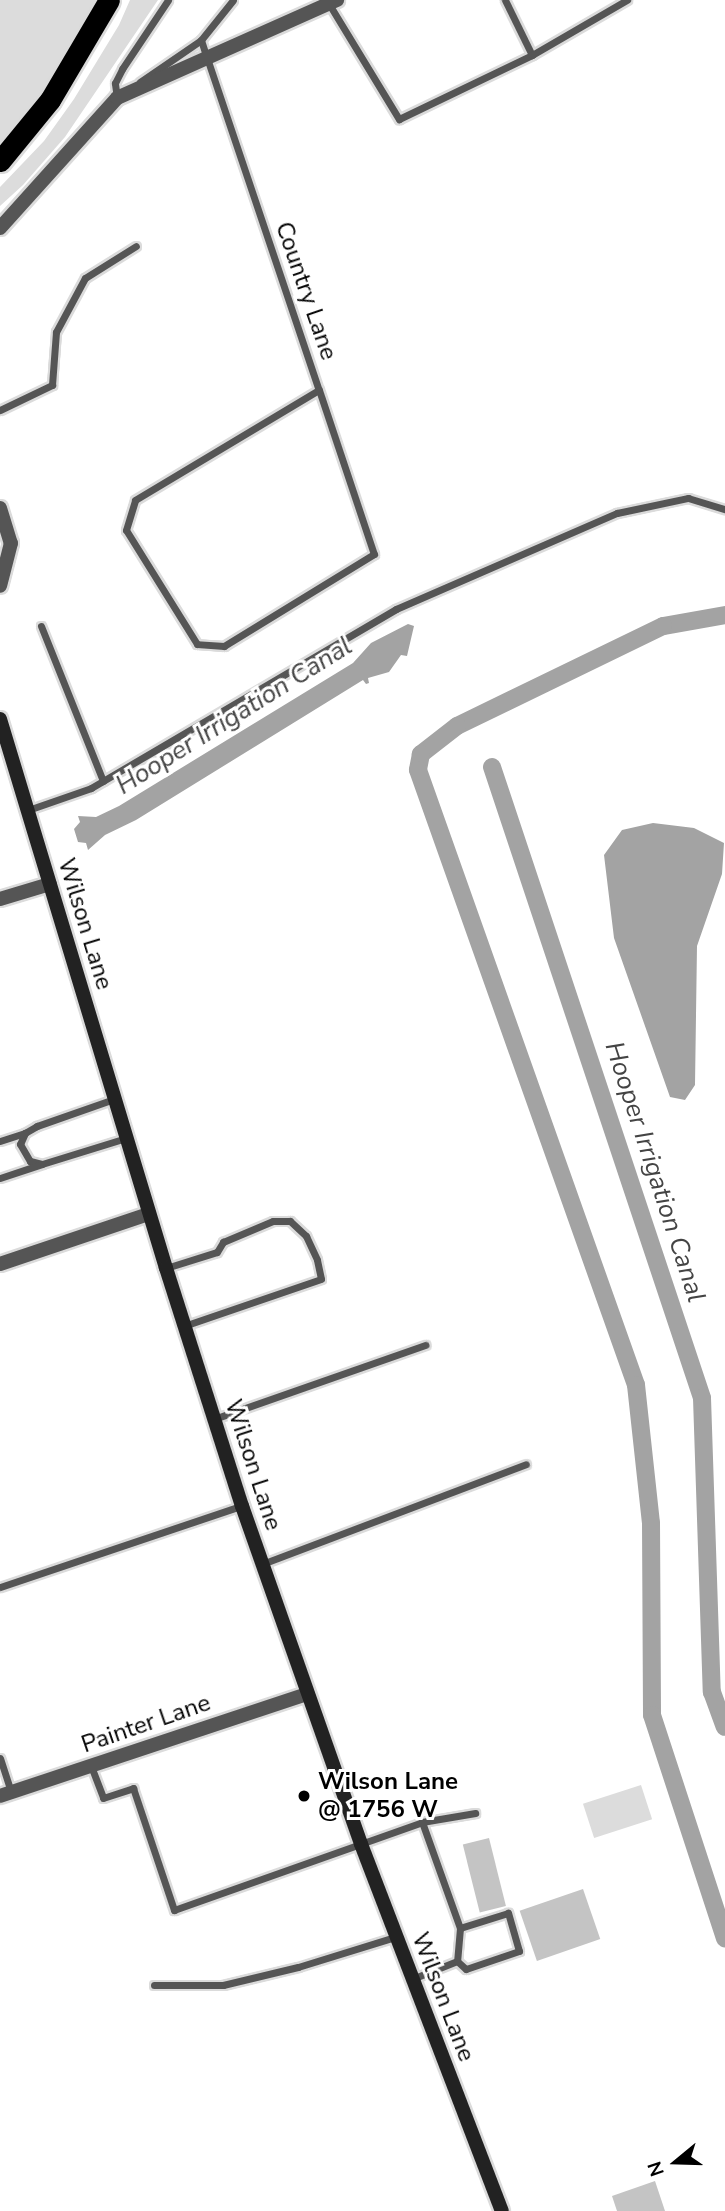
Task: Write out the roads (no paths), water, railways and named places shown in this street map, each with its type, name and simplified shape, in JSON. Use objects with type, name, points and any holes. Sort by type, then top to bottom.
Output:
[{"type":"highway","points":[[0,161],[50,100],[109,0]]},
{"type":"main road","name":"Wilson Lane","points":[[0,719],[149,1214],[242,1506],[395,1937],[502,2211]]},
{"type":"street","points":[[0,228],[117,98],[331,1]]},
{"type":"street","points":[[0,508],[11,543],[0,586]]},
{"type":"street","points":[[0,899],[50,884]]},
{"type":"street","points":[[0,1264],[149,1214]]},
{"type":"street","name":"Painter Lane","points":[[6,1794],[307,1694]]},
{"type":"lane","points":[[168,0],[122,69],[115,83],[117,98],[201,40],[233,0]]},
{"type":"lane","points":[[505,0],[532,55]]},
{"type":"lane","points":[[331,1],[399,119],[532,55],[627,0]]},
{"type":"lane","name":"Country Lane","points":[[201,40],[319,390],[374,554],[224,646],[197,644],[126,530],[135,500],[319,390]]},
{"type":"lane","points":[[0,410],[52,385],[56,332],[85,278],[136,246]]},
{"type":"lane","points":[[28,810],[103,782],[396,609],[617,513],[688,498],[725,509]]},
{"type":"lane","points":[[41,626],[103,782]]},
{"type":"lane","points":[[0,1141],[114,1099]]},
{"type":"lane","points":[[24,1133],[20,1144],[23,1154],[30,1161],[42,1164]]},
{"type":"lane","points":[[0,1178],[126,1138]]},
{"type":"lane","points":[[166,1268],[216,1252],[223,1242],[273,1221],[289,1221],[306,1236],[317,1260],[321,1279],[184,1326]]},
{"type":"lane","points":[[214,1419],[425,1345]]},
{"type":"lane","points":[[262,1564],[526,1464]]},
{"type":"lane","points":[[0,1587],[242,1506]]},
{"type":"lane","points":[[0,1758],[6,1794]]},
{"type":"lane","points":[[91,1766],[103,1798],[133,1788],[174,1910],[422,1822],[475,1814]]},
{"type":"lane","points":[[422,1822],[460,1928],[457,1961]]},
{"type":"lane","points":[[457,1961],[466,1969],[519,1951],[508,1913],[460,1928]]},
{"type":"lane","points":[[155,1985],[223,1985],[298,1967],[395,1937]]},
{"type":"lane","points":[[412,1979],[457,1961]]},
{"type":"waterway","points":[[725,615],[663,626],[457,726],[421,754],[418,770],[636,1385],[651,1523],[652,1715],[725,1938]]},
{"type":"waterway","name":"Hooper Irrigation Canal","points":[[492,767],[702,1398],[712,1692],[725,1727]]},
{"type":"place","name":"Wilson Lane @ 1756 W","points":[[304,1796]]}]
